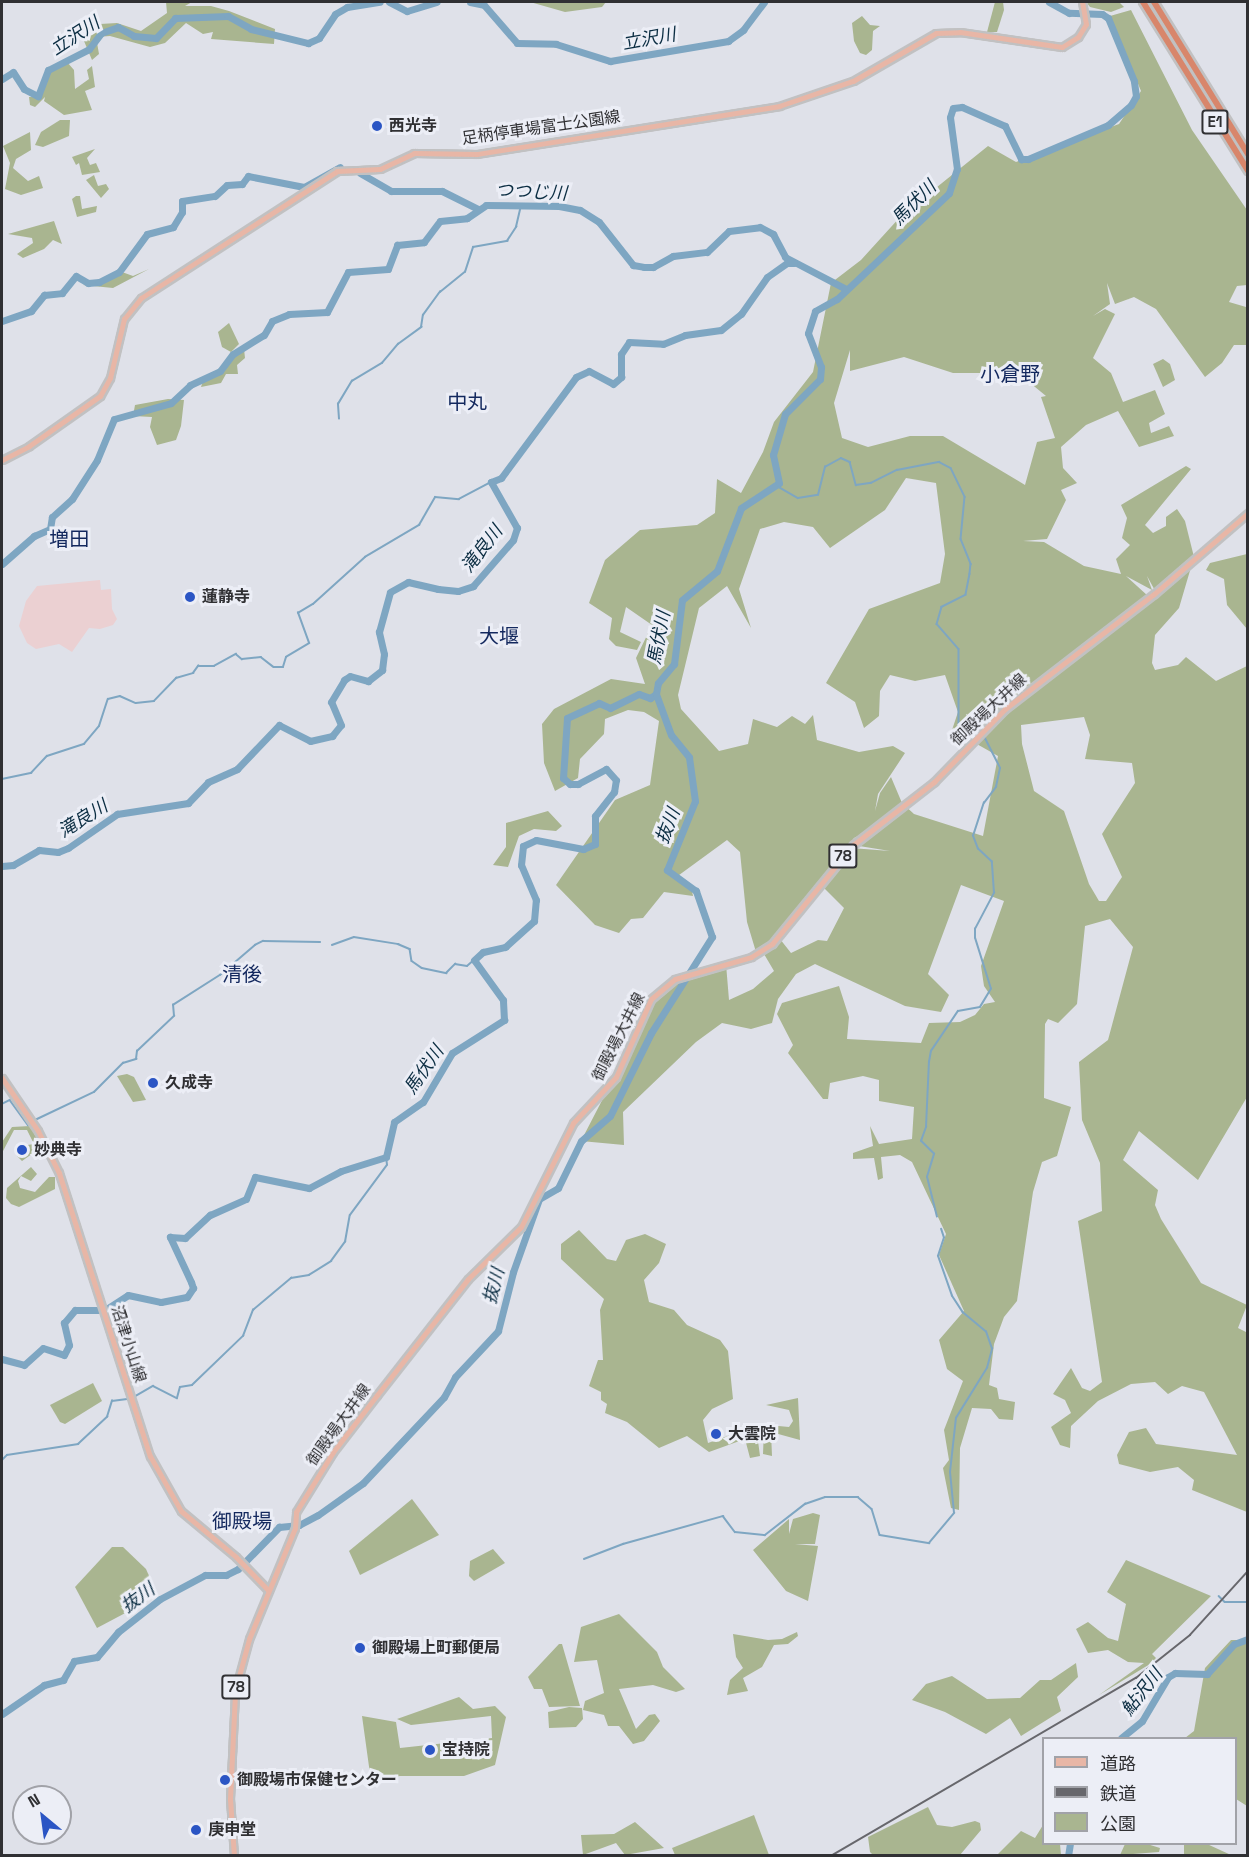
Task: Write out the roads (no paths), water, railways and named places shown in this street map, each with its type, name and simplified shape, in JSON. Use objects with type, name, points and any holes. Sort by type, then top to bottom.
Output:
[{"type":"highway","name":"E1","points":[[1143,2],[1248,171]]},
{"type":"highway","name":"E1","points":[[1154,2],[1248,154]]},
{"type":"main road","name":"足柄停車場富士公園線","points":[[2,460],[29,447],[100,396],[110,378],[124,319],[141,298],[338,171],[380,170],[414,153],[477,154],[757,110],[853,81],[936,33],[960,32],[1055,48],[1074,41],[1086,24],[1083,4]]},
{"type":"main road","name":"御殿場大井線","points":[[234,1856],[230,1799],[235,1691],[242,1661],[268,1590],[295,1528],[295,1521],[304,1498],[354,1424],[468,1279],[521,1227],[573,1123],[610,1086],[651,999],[675,979],[751,957],[772,944],[853,845],[934,782],[983,730],[1036,684],[1154,594],[1248,513]]},
{"type":"main road","name":"沼津小山線","points":[[2,1078],[32,1122],[59,1173],[150,1456],[182,1511],[240,1560],[268,1590]]},
{"type":"waterway","name":"立沢川","points":[[2,79],[13,72],[24,89],[38,96],[48,70],[89,49],[101,33],[118,27],[134,36],[156,38],[175,18],[228,16],[251,29],[308,43],[319,38],[335,14],[347,7],[380,2]]},
{"type":"waterway","name":"立沢川","points":[[389,2],[407,11],[437,2]]},
{"type":"waterway","name":"立沢川","points":[[470,2],[484,5],[517,43],[556,44],[610,61],[728,41],[743,30],[764,2]]},
{"type":"waterway","name":"馬伏川","points":[[656,694],[658,683],[674,664],[682,600],[717,571],[741,508],[779,483],[773,455],[785,414],[820,379],[821,367],[808,333],[815,311],[837,299],[949,193],[957,169],[950,117],[953,108],[962,107],[1005,126],[1021,159],[1028,159],[1108,125],[1131,105],[1136,96],[1134,81],[1108,18],[1102,14],[1069,13],[1049,2]]},
{"type":"waterway","points":[[2,321],[31,311],[44,295],[62,293],[76,276],[88,283],[99,282],[119,272],[147,234],[173,227],[182,212],[182,201],[215,196],[227,185],[242,184],[248,176],[304,187],[340,167]]},
{"type":"waterway","points":[[360,173],[391,191],[442,191],[478,209]]},
{"type":"waterway","name":"つつじ川","points":[[2,564],[34,536],[50,529],[52,517],[72,499],[97,460],[114,419],[171,403],[190,385],[220,371],[233,354],[264,335],[272,321],[289,314],[327,312],[348,272],[388,269],[397,245],[424,242],[440,221],[467,218],[486,205],[559,206],[580,210],[599,222],[633,265],[644,267],[653,267],[673,256],[707,252],[729,231],[760,227],[773,234],[785,257],[844,288]]},
{"type":"waterway","points":[[339,419],[338,404],[352,381],[382,363],[398,344],[421,327],[423,315],[440,292],[465,272],[473,247],[507,241],[516,227],[521,205]]},
{"type":"waterway","name":"滝良川","points":[[2,866],[13,865],[39,850],[58,852],[68,848],[117,814],[188,803],[208,782],[237,769],[279,725],[310,741],[332,736],[341,725],[331,702],[344,680],[350,676],[368,681],[382,670],[384,654],[379,632],[390,592],[408,582],[458,591],[473,586],[513,540],[517,528],[491,482],[501,478],[576,377],[589,371],[613,384],[621,377],[621,354],[629,342],[663,344],[685,335],[721,330],[741,314],[767,277],[787,263],[794,263]]},
{"type":"waterway","points":[[777,486],[798,498],[818,495],[825,467],[841,458],[850,462],[856,485],[871,483],[897,470],[939,462],[951,468],[965,497],[961,539],[971,564],[966,595],[942,607],[937,624],[959,649],[959,726],[979,732]]},
{"type":"waterway","points":[[2,779],[31,773],[47,756],[84,744],[99,726],[108,699],[120,696],[136,703],[154,701],[176,678],[193,673],[198,666],[214,666],[236,654],[242,659],[261,657],[274,667],[283,667],[286,657],[309,643],[298,613],[313,604],[365,557],[419,525],[435,497],[459,499],[491,482]]},
{"type":"waterway","name":"馬伏川","points":[[2,1359],[24,1365],[43,1348],[64,1355],[69,1345],[64,1323],[75,1310],[105,1310],[128,1295],[161,1302],[187,1297],[193,1288],[170,1237],[185,1238],[210,1215],[246,1199],[255,1177],[309,1188],[341,1171],[386,1157],[394,1122],[423,1102],[452,1053],[504,1020],[503,1000],[474,960],[483,952],[505,947],[534,921],[536,900],[521,865],[523,846],[536,840],[583,849],[595,844],[595,816],[614,792],[616,780],[606,769],[578,784],[570,784],[563,778],[567,718],[599,703],[610,708],[639,694],[650,698],[656,694]]},
{"type":"waterway","name":"抜川","points":[[2,1714],[44,1685],[63,1680],[74,1661],[97,1657],[118,1632],[160,1599],[205,1575],[226,1575],[238,1569],[279,1527],[299,1525],[318,1515],[363,1483],[444,1397],[455,1377],[498,1331],[513,1272],[539,1199],[558,1188],[581,1141],[610,1116],[651,1033],[712,937],[696,891],[667,870],[695,801],[689,757],[671,735],[656,694]]},
{"type":"waterway","points":[[937,1217],[927,1177],[934,1154],[921,1141],[926,1127],[931,1051],[958,1011],[980,1007],[991,989],[975,938],[975,929],[994,893],[992,862],[978,849],[973,836],[984,803],[996,787],[1000,768],[983,735]]},
{"type":"waterway","points":[[332,945],[354,937],[398,944],[410,949],[412,961],[422,968],[446,973],[455,964],[467,966],[474,960]]},
{"type":"waterway","points":[[35,1120],[94,1092],[123,1063],[136,1059],[137,1051],[174,1016],[173,1005],[220,975],[255,945],[263,941],[320,942]]},
{"type":"waterway","points":[[2,1104],[10,1100],[28,1125],[31,1123]]},
{"type":"waterway","points":[[134,1397],[153,1386],[177,1398],[180,1387],[192,1385],[243,1336],[253,1310],[291,1278],[309,1275],[331,1261],[345,1242],[350,1215],[387,1165],[386,1157]]},
{"type":"waterway","points":[[584,1559],[623,1544],[723,1516],[735,1532],[765,1535],[805,1504],[825,1497],[858,1497],[872,1509],[880,1535],[929,1543],[954,1513],[950,1472],[956,1418],[987,1368],[992,1349],[986,1332],[963,1313],[952,1296],[938,1256],[944,1238],[941,1229]]},
{"type":"waterway","points":[[2,1479],[2,1460],[7,1455],[78,1444],[107,1417],[112,1401],[129,1399]]},
{"type":"waterway","points":[[1219,1596],[1225,1602],[1248,1602]]},
{"type":"waterway","name":"鮎沢川","points":[[1122,1737],[1142,1721],[1168,1677],[1175,1673],[1207,1674],[1234,1644],[1248,1639]]},
{"type":"waterway","name":"鮎沢川","points":[[1068,1856],[1070,1845]]},
{"type":"railway","points":[[831,1856],[1136,1678],[1190,1635],[1248,1571]]},
{"type":"place","name":"西光寺","points":[[377,126]]},
{"type":"place","name":"蓮静寺","points":[[190,597]]},
{"type":"place","name":"久成寺","points":[[153,1083]]},
{"type":"place","name":"妙典寺","points":[[22,1150]]},
{"type":"place","name":"大雲院","points":[[716,1434]]},
{"type":"place","name":"御殿場上町郵便局","points":[[360,1648]]},
{"type":"place","name":"宝持院","points":[[430,1750]]},
{"type":"place","name":"御殿場市保健センター","points":[[225,1780]]},
{"type":"place","name":"庚申堂","points":[[196,1830]]},
{"type":"district","name":"小倉野","points":[[1010,374]]},
{"type":"district","name":"中丸","points":[[467,402]]},
{"type":"district","name":"増田","points":[[69,539]]},
{"type":"district","name":"大堰","points":[[499,636]]},
{"type":"district","name":"清後","points":[[242,974]]},
{"type":"district","name":"御殿場","points":[[242,1521]]}]
